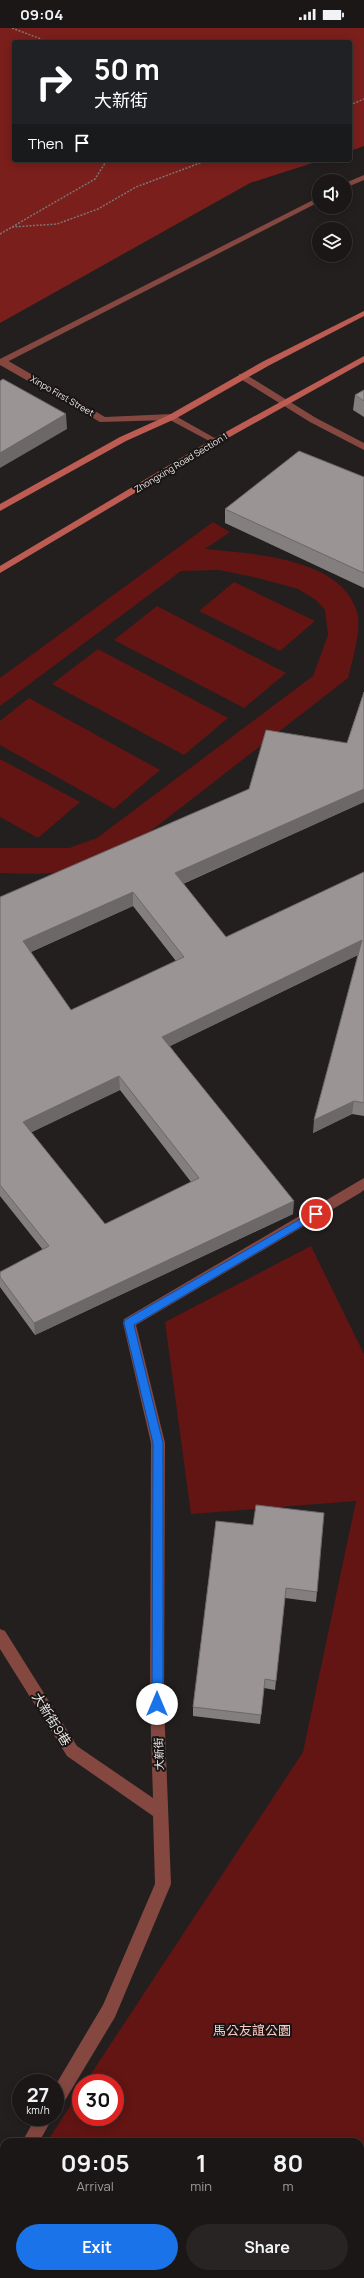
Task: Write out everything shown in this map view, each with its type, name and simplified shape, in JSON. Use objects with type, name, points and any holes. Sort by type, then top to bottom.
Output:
[{"type":"street","points":[[352,182],[364,176]]},
{"type":"street","points":[[1,361],[312,204]]},
{"type":"street","points":[[0,508],[123,438],[172,417],[242,376],[364,313]]},
{"type":"street","name":"Zhongxing Road Section 1","points":[[0,570],[216,441],[364,359]]},
{"type":"street","name":"Xinpo First Street","points":[[1,361],[103,420],[172,417]]},
{"type":"street","points":[[242,376],[284,402],[364,447]]},
{"type":"street","points":[[172,417],[216,441]]},
{"type":"street","name":"大新街","points":[[64,2086],[109,2011],[163,1884],[162,1813],[157,1704],[158,1443],[129,1323],[356,1190],[364,1183]]},
{"type":"street","name":"大新街9巷","points":[[0,1636],[72,1751],[162,1813]]},
{"type":"street","points":[[32,2138],[40,2126]]},
{"type":"path","points":[[12,28],[43,40]]},
{"type":"path","points":[[352,103],[364,99]]},
{"type":"path","points":[[0,234],[95,179],[106,162]]},
{"type":"path","points":[[12,227],[57,224],[98,209],[136,187],[203,162]]},
{"type":"green space","points":[[213,522],[230,532],[205,549],[246,553],[293,562],[314,569],[333,580],[348,594],[357,612],[358,628],[356,645],[348,678],[121,854],[82,871],[35,874],[0,873],[0,848],[69,848],[97,838],[313,676],[328,635],[325,610],[316,600],[298,589],[258,578],[219,570],[181,571],[0,706],[0,678]]},
{"type":"green space","points":[[234,582],[315,621],[280,651],[199,611]]},
{"type":"green space","points":[[157,606],[286,673],[244,708],[114,640]]},
{"type":"green space","points":[[98,649],[228,718],[184,755],[52,684]]},
{"type":"green space","points":[[29,698],[160,770],[114,809],[0,745],[0,721]]},
{"type":"green space","points":[[0,759],[80,802],[38,838],[0,817]]},
{"type":"green space","name":"馬公友誼公園","points":[[311,1246],[364,1354],[364,2138],[50,2138],[57,2126],[64,2126],[64,2116],[72,2103],[72,2126],[124,2126],[124,2074],[91,2074],[303,1752],[356,1501],[191,1514],[165,1322]]},
{"type":"shaded area","points":[[0,28],[364,28],[364,146],[352,150],[352,40],[12,40],[12,162],[316,162],[250,183],[0,323]]},
{"type":"building","points":[[3,379],[66,414],[0,453],[0,381]]},
{"type":"building","points":[[364,390],[364,401],[355,395]]},
{"type":"building","points":[[299,451],[364,477],[364,573],[225,509]]},
{"type":"building","points":[[364,692],[364,789],[175,873],[226,937],[364,872],[364,1103],[354,1101],[314,1120],[362,940],[162,1037],[294,1201],[34,1323],[0,1277],[0,1272],[49,1246],[0,1185],[0,897],[249,789],[266,730],[347,743]],"holes":[[[133,892],[184,957],[71,1010],[23,941]],[[119,1076],[199,1178],[105,1224],[23,1122]]]},
{"type":"building","points":[[256,1505],[324,1513],[317,1592],[286,1588],[276,1681],[265,1679],[261,1715],[193,1707],[216,1521],[253,1525]]},
{"type":"route","points":[[157,1704],[158,1443],[129,1323],[316,1214]]}]
